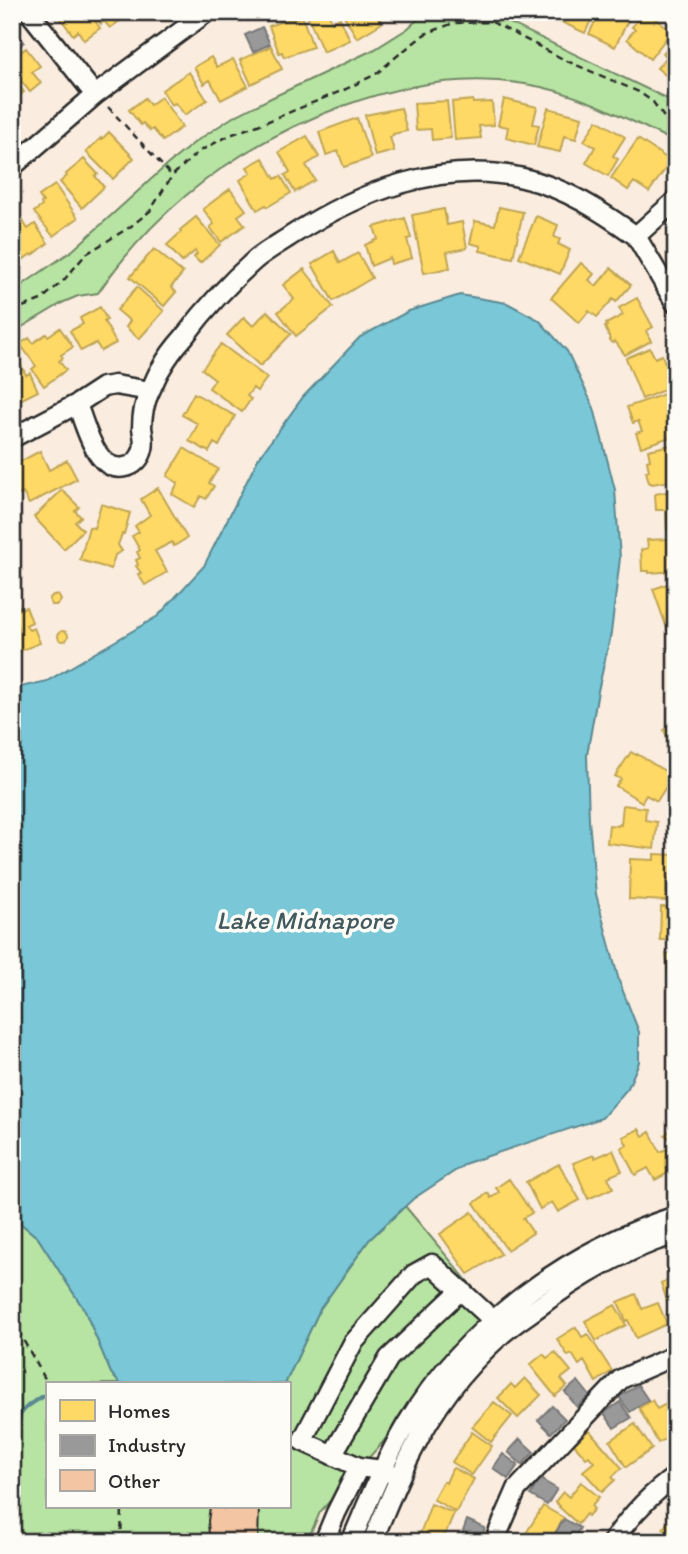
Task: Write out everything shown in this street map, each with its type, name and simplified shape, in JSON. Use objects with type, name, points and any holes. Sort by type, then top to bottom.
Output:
[{"type":"street","points":[[12,16],[17,12]]},
{"type":"street","points":[[29,12],[95,95]]},
{"type":"street","points":[[12,167],[95,95],[207,12]]},
{"type":"street","points":[[77,404],[99,457],[117,468],[125,468],[136,462],[143,451],[142,415],[145,401],[162,366],[202,312],[257,258],[320,217],[370,194],[437,175],[462,172],[522,177],[579,198],[636,236],[676,304]]},
{"type":"street","points":[[636,236],[676,200]]},
{"type":"street","points":[[12,438],[77,404],[103,387],[115,384],[150,391]]},
{"type":"street","points":[[372,1542],[411,1453],[438,1407],[519,1299],[569,1263],[624,1235],[676,1216]]},
{"type":"street","points":[[351,1542],[382,1470],[406,1424],[454,1359],[499,1326],[597,1268],[645,1245],[676,1234]]},
{"type":"street","points":[[400,1478],[382,1470],[359,1467],[302,1441],[353,1343],[414,1274],[432,1264],[499,1326]]},
{"type":"street","points":[[332,1455],[389,1359],[461,1290]]},
{"type":"street","points":[[494,1542],[517,1489],[613,1387],[621,1379],[676,1355]]},
{"type":"street","points":[[324,1542],[359,1467]]},
{"type":"street","points":[[612,1542],[632,1514],[676,1476]]},
{"type":"path","points":[[12,311],[41,300],[64,280],[86,254],[130,227],[150,211],[172,176],[198,152],[230,135],[346,89],[376,74],[425,34],[454,23],[492,22],[567,61],[639,92],[653,102],[676,131]]},
{"type":"path","points":[[95,95],[113,110],[172,176]]},
{"type":"path","points":[[12,1320],[47,1382]]},
{"type":"path","points":[[121,1542],[122,1508]]},
{"type":"green space","points":[[426,12],[487,12],[676,103],[676,145],[673,141],[601,107],[564,93],[525,84],[455,81],[387,92],[306,121],[237,158],[176,204],[148,231],[98,293],[78,296],[64,302],[12,333],[12,292],[73,250],[195,142],[233,117],[375,49],[407,29]]},
{"type":"green space","points":[[405,1206],[489,1307],[382,1443],[320,1512],[307,1542],[12,1542],[12,1216],[38,1238],[85,1311],[111,1373],[118,1382],[46,1382],[46,1508],[290,1508],[290,1382],[286,1382],[320,1309],[369,1240]]},
{"type":"water","name":"Lake Midnapore","points":[[460,295],[507,303],[539,320],[567,351],[594,408],[615,490],[620,558],[611,633],[587,755],[589,820],[596,894],[619,981],[639,1032],[639,1062],[628,1088],[602,1118],[467,1163],[413,1199],[369,1240],[320,1309],[286,1382],[118,1382],[111,1373],[85,1311],[38,1238],[12,1216],[12,689],[47,681],[158,616],[204,566],[258,459],[303,397],[360,337],[409,311]]},
{"type":"building: Homes","points":[[70,12],[89,12],[100,28],[84,40],[78,31],[73,35],[61,19]]},
{"type":"building: Homes","points":[[92,12],[126,12],[128,15],[110,28],[104,21],[101,24]]},
{"type":"building: Homes","points":[[306,12],[328,12],[332,22],[340,18],[350,40],[323,52]]},
{"type":"building: Homes","points":[[342,12],[376,12],[382,23],[357,38]]},
{"type":"building: Homes","points":[[561,12],[595,12],[585,33],[557,20]]},
{"type":"building: Homes","points":[[610,12],[632,12],[615,47],[589,34],[599,13],[608,17]]},
{"type":"building: Homes","points":[[644,12],[648,12],[671,32],[650,59],[627,39],[635,29],[632,27]]},
{"type":"building: Homes","points":[[302,16],[313,47],[284,57],[282,52],[279,53],[269,26]]},
{"type":"building: Homes","points":[[676,33],[676,84],[657,68],[667,57],[663,53]]},
{"type":"building: Homes","points":[[271,46],[282,69],[251,84],[240,60]]},
{"type":"building: Homes","points":[[26,48],[40,66],[32,72],[41,83],[30,92],[12,70],[12,59]]},
{"type":"building: Homes","points":[[211,57],[217,67],[233,59],[248,86],[221,100],[210,80],[204,84],[194,67]]},
{"type":"building: Homes","points":[[189,72],[207,100],[185,115],[175,103],[171,105],[162,90]]},
{"type":"building: Homes","points":[[12,77],[24,92],[12,101]]},
{"type":"building: Homes","points":[[161,97],[182,127],[163,141],[153,129],[150,131],[143,123],[141,125],[129,110],[145,98],[150,105]]},
{"type":"building: Homes","points":[[504,99],[537,107],[533,124],[539,125],[534,145],[506,138],[508,127],[498,125]]},
{"type":"building: Homes","points":[[473,100],[473,103],[492,102],[494,125],[479,126],[481,138],[455,140],[452,102]]},
{"type":"building: Homes","points":[[447,101],[451,138],[432,140],[431,129],[416,130],[414,103]]},
{"type":"building: Homes","points":[[401,108],[407,131],[390,137],[394,151],[375,156],[365,115]]},
{"type":"building: Homes","points":[[548,108],[582,117],[576,139],[564,136],[560,152],[537,147]]},
{"type":"building: Homes","points":[[357,118],[371,158],[344,167],[338,151],[326,155],[319,132]]},
{"type":"building: Homes","points":[[597,120],[625,137],[613,156],[618,159],[608,176],[586,163],[595,147],[584,141]]},
{"type":"building: Homes","points":[[109,132],[134,158],[113,179],[86,152]]},
{"type":"building: Homes","points":[[307,136],[319,157],[306,165],[315,180],[295,192],[285,175],[290,172],[279,152]]},
{"type":"building: Homes","points":[[638,139],[671,161],[649,192],[634,182],[628,190],[611,178]]},
{"type":"building: Homes","points":[[263,158],[275,179],[281,176],[291,193],[257,210],[240,180],[251,173],[247,167]]},
{"type":"building: Homes","points":[[84,159],[98,174],[95,176],[104,187],[82,208],[60,182]]},
{"type":"building: Homes","points":[[55,185],[78,218],[53,236],[34,212],[42,206],[43,202],[39,196]]},
{"type":"building: Homes","points":[[230,189],[246,210],[238,216],[245,225],[221,242],[210,227],[214,224],[203,209]]},
{"type":"building: Homes","points":[[499,207],[523,212],[513,258],[480,251],[481,246],[470,243],[475,221],[495,225]]},
{"type":"building: Homes","points":[[444,209],[447,225],[462,222],[467,248],[447,252],[450,268],[424,273],[412,215]]},
{"type":"building: Homes","points":[[17,212],[28,229],[35,224],[48,243],[24,259],[12,240],[12,215]]},
{"type":"building: Homes","points":[[536,216],[558,225],[554,237],[560,239],[558,244],[570,250],[560,274],[519,257]]},
{"type":"building: Homes","points":[[196,217],[220,245],[200,263],[194,257],[197,254],[195,251],[182,262],[167,245]]},
{"type":"building: Homes","points":[[405,218],[411,238],[407,239],[412,258],[391,264],[390,258],[371,266],[365,245],[378,239],[374,227]]},
{"type":"building: Homes","points":[[154,249],[183,273],[171,287],[176,292],[164,306],[130,277]]},
{"type":"building: Homes","points":[[334,251],[340,263],[358,253],[372,278],[333,301],[312,264]]},
{"type":"building: Homes","points":[[581,263],[594,274],[589,280],[596,286],[611,268],[631,285],[616,302],[613,299],[597,317],[589,311],[579,323],[551,298]]},
{"type":"building: Homes","points":[[304,269],[333,307],[296,336],[278,312],[294,299],[283,285]]},
{"type":"building: Homes","points":[[137,287],[164,311],[139,339],[126,327],[130,321],[117,310]]},
{"type":"building: Homes","points":[[637,298],[653,327],[646,331],[651,341],[625,355],[615,341],[610,341],[605,327],[623,315],[619,308]]},
{"type":"building: Homes","points":[[100,307],[116,343],[101,351],[96,343],[81,351],[70,331],[83,324],[80,318]]},
{"type":"building: Homes","points":[[267,311],[291,334],[260,366],[227,335],[244,317],[253,326]]},
{"type":"building: Homes","points":[[60,328],[73,347],[61,355],[63,358],[59,361],[66,370],[44,386],[32,369],[36,366],[20,344],[29,338],[33,343]]},
{"type":"building: Homes","points":[[221,344],[267,378],[257,391],[253,388],[247,396],[251,399],[242,412],[209,388],[215,379],[202,369]]},
{"type":"building: Homes","points":[[650,348],[655,358],[662,355],[665,363],[670,361],[676,374],[676,385],[642,399],[626,358]]},
{"type":"building: Homes","points":[[14,351],[26,375],[30,373],[38,391],[18,401],[15,395],[12,396]]},
{"type":"building: Homes","points":[[676,390],[676,435],[641,447],[636,433],[642,431],[638,421],[633,423],[627,407]]},
{"type":"building: Homes","points":[[194,393],[235,416],[219,446],[214,443],[209,452],[189,441],[198,424],[182,415]]},
{"type":"building: Homes","points":[[676,444],[676,480],[649,483],[646,471],[649,471],[648,450]]},
{"type":"building: Homes","points":[[184,448],[218,469],[209,483],[214,486],[206,499],[201,496],[194,507],[172,494],[178,483],[167,476]]},
{"type":"building: Homes","points":[[40,451],[49,470],[67,460],[77,479],[29,504],[23,493],[19,495],[12,485],[12,466]]},
{"type":"building: Homes","points":[[158,488],[187,538],[174,546],[172,542],[155,551],[167,572],[145,585],[136,566],[136,560],[140,558],[137,552],[140,550],[132,536],[139,532],[135,526],[150,515],[141,499]]},
{"type":"building: Homes","points":[[62,490],[79,507],[75,511],[81,517],[75,522],[83,530],[64,549],[34,517]]},
{"type":"building: Homes","points":[[676,490],[676,528],[667,529],[666,510],[656,510],[655,494]]},
{"type":"building: Homes","points":[[101,504],[130,513],[118,545],[122,551],[115,555],[111,569],[80,560],[89,527],[94,528]]},
{"type":"building: Homes","points":[[669,532],[676,532],[676,571],[642,571],[641,550],[648,548],[647,540],[670,539]]},
{"type":"building: Homes","points":[[676,581],[676,632],[669,634],[653,589]]},
{"type":"building: Homes","points":[[14,595],[20,609],[26,607],[32,622],[26,625],[29,630],[34,628],[40,643],[12,654],[12,596]]},
{"type":"building: Homes","points":[[58,595],[61,600],[58,605],[51,605],[49,599]]},
{"type":"building: Homes","points":[[63,631],[67,632],[67,640],[63,641],[59,640],[58,636],[59,632]]},
{"type":"building: Homes","points":[[676,725],[675,774],[666,754],[673,751],[664,730]]},
{"type":"building: Homes","points":[[631,752],[673,776],[657,801],[646,795],[642,802],[616,786],[621,779],[615,776]]},
{"type":"building: Homes","points":[[623,805],[646,808],[645,820],[657,822],[654,849],[607,843],[609,825],[621,825]]},
{"type":"building: Homes","points":[[654,854],[674,855],[674,880],[666,880],[666,901],[629,899],[630,859],[654,860]]},
{"type":"building: Homes","points":[[661,907],[676,907],[676,946],[669,945],[669,940],[660,940]]},
{"type":"building: Homes","points":[[676,953],[676,994],[671,994],[666,954]]},
{"type":"building: Homes","points":[[676,1124],[676,1144],[665,1135]]},
{"type":"building: Homes","points":[[639,1129],[643,1136],[650,1132],[660,1152],[667,1149],[676,1169],[655,1180],[648,1168],[635,1175],[621,1148],[627,1145],[623,1137]]},
{"type":"building: Homes","points":[[613,1150],[622,1171],[608,1177],[613,1188],[588,1199],[573,1163]]},
{"type":"building: Homes","points":[[559,1164],[580,1200],[558,1212],[552,1202],[540,1209],[526,1182]]},
{"type":"building: Homes","points":[[509,1179],[532,1213],[523,1218],[533,1233],[507,1250],[474,1203],[488,1193],[491,1198],[499,1192],[496,1188]]},
{"type":"building: Homes","points":[[472,1212],[501,1254],[468,1274],[440,1234]]},
{"type":"building: Homes","points":[[676,1278],[676,1315],[672,1316],[661,1283]]},
{"type":"building: Homes","points":[[636,1294],[642,1309],[658,1303],[667,1324],[636,1338],[618,1302]]},
{"type":"building: Homes","points":[[615,1305],[626,1325],[596,1341],[585,1321]]},
{"type":"building: Homes","points":[[576,1327],[582,1337],[588,1334],[612,1371],[596,1382],[584,1361],[579,1365],[572,1354],[568,1356],[557,1339]]},
{"type":"building: Homes","points":[[555,1352],[571,1371],[561,1379],[567,1386],[555,1396],[530,1365],[543,1354],[547,1358]]},
{"type":"building: Homes","points":[[525,1378],[541,1395],[518,1418],[498,1398],[511,1384],[515,1388]]},
{"type":"building: Homes","points":[[652,1400],[657,1409],[668,1403],[676,1417],[676,1427],[672,1429],[674,1434],[658,1443],[639,1408]]},
{"type":"building: Homes","points":[[494,1402],[512,1416],[491,1442],[472,1427]]},
{"type":"building: Homes","points":[[635,1424],[652,1449],[626,1467],[610,1441]]},
{"type":"building: Homes","points":[[589,1430],[622,1468],[612,1477],[615,1480],[602,1492],[583,1471],[594,1462],[589,1456],[586,1458],[574,1444]]},
{"type":"building: Homes","points":[[472,1432],[492,1446],[472,1475],[452,1462]]},
{"type":"building: Homes","points":[[454,1468],[474,1479],[456,1512],[433,1499]]},
{"type":"building: Homes","points":[[581,1482],[599,1497],[591,1506],[594,1509],[578,1524],[555,1502],[563,1492],[569,1497]]},
{"type":"building: Homes","points":[[431,1504],[454,1513],[442,1542],[430,1542],[419,1537]]},
{"type":"building: Homes","points":[[543,1506],[564,1518],[549,1542],[535,1542],[525,1535]]},
{"type":"building: Homes","points":[[674,1512],[676,1542],[671,1539],[673,1536],[663,1529]]},
{"type":"building: Industry","points":[[262,27],[270,44],[253,52],[245,35]]},
{"type":"building: Industry","points":[[14,29],[24,42],[14,50],[12,31]]},
{"type":"building: Industry","points":[[578,1381],[590,1396],[577,1407],[565,1392]]},
{"type":"building: Industry","points":[[638,1385],[648,1400],[630,1412],[619,1397]]},
{"type":"building: Industry","points":[[620,1402],[631,1418],[614,1428],[604,1413]]},
{"type":"building: Industry","points":[[552,1406],[565,1419],[551,1433],[538,1420]]},
{"type":"building: Industry","points":[[520,1439],[534,1452],[522,1465],[508,1452]]},
{"type":"building: Industry","points":[[503,1454],[518,1465],[508,1479],[493,1468]]},
{"type":"building: Industry","points":[[540,1479],[557,1489],[547,1505],[530,1495]]},
{"type":"building: Industry","points":[[564,1519],[580,1528],[572,1542],[555,1534]]},
{"type":"building: Industry","points":[[467,1520],[485,1528],[480,1542],[461,1537]]},
{"type":"building: Other","points":[[210,1508],[259,1508],[258,1542],[227,1542],[227,1537],[209,1536]]},
{"type":"waterway","points":[[12,1443],[19,1416],[46,1395]]}]
